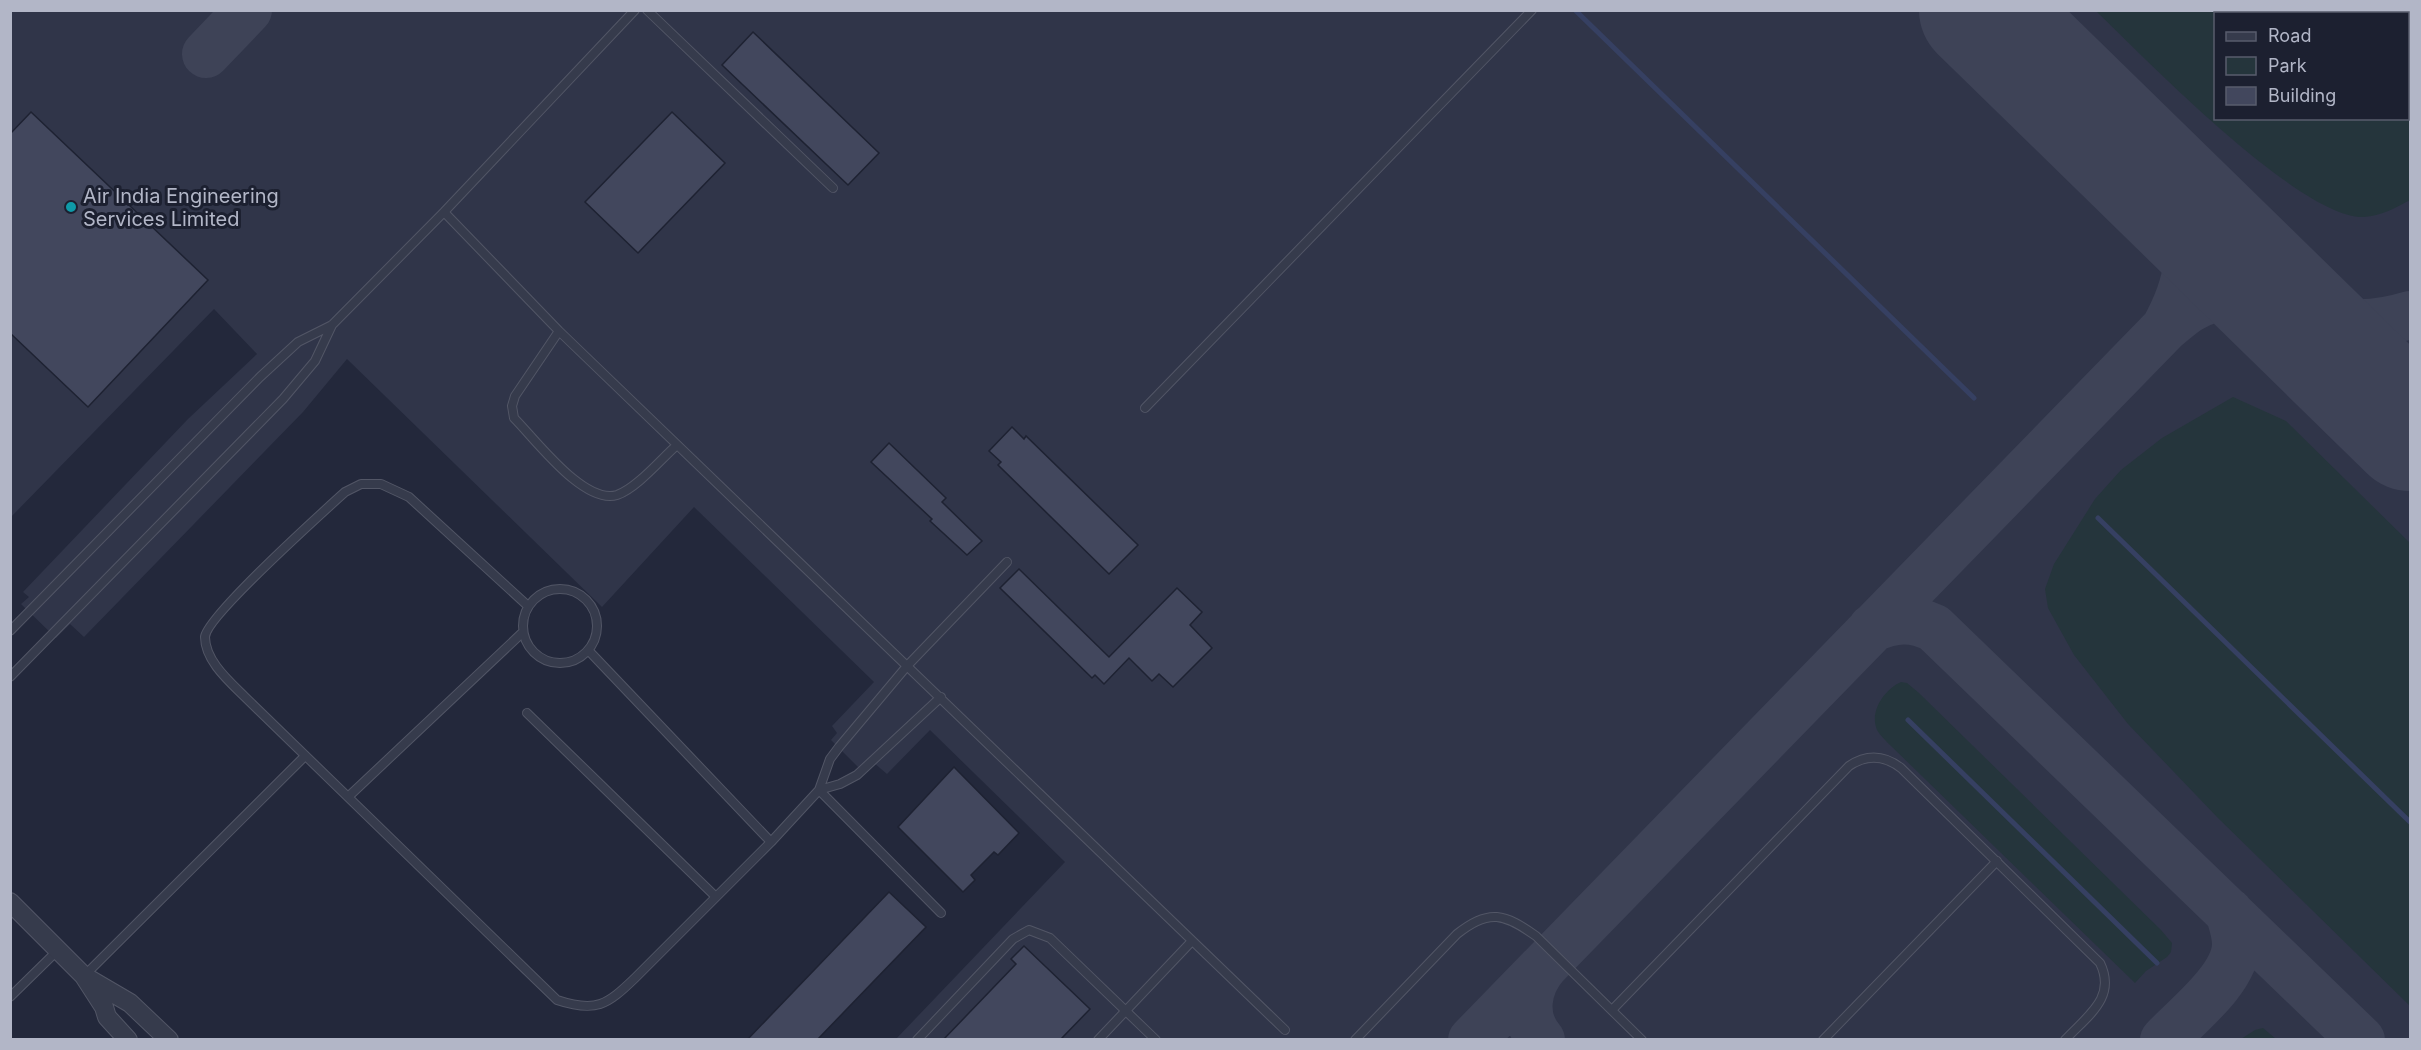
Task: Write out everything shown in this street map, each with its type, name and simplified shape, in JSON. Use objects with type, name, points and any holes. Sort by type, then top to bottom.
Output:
[{"type":"street","points":[[10,902],[84,976],[130,1003],[169,1040]]},
{"type":"street","points":[[84,976],[107,1017],[128,1040]]},
{"type":"lane","points":[[10,631],[260,377],[298,342],[332,325],[444,212],[635,10]]},
{"type":"lane","points":[[647,10],[833,188]]},
{"type":"lane","points":[[1145,408],[1532,10]]},
{"type":"lane","points":[[444,212],[559,331],[941,697],[1191,942],[1285,1030]]},
{"type":"lane","points":[[10,677],[283,399],[315,361],[332,325]]},
{"type":"lane","points":[[559,331],[515,396],[512,406],[514,418],[579,485],[600,496],[616,495],[632,487],[677,445]]},
{"type":"lane","points":[[528,606],[409,497],[381,484],[361,484],[345,492],[229,603],[206,630],[205,639],[207,650],[220,671],[557,1000],[577,1007],[599,1006],[615,997],[771,842],[819,790],[830,759],[907,666],[1007,562]]},
{"type":"lane","points":[[564,588],[582,596],[595,612],[598,625],[596,638],[589,651],[578,659],[564,663],[550,662],[537,655],[528,644],[523,632],[524,617],[528,606],[538,596],[550,590],[564,588]]},
{"type":"lane","points":[[348,797],[523,632]]},
{"type":"lane","points":[[589,651],[771,842]]},
{"type":"lane","points":[[819,790],[840,784],[857,775],[941,697]]},
{"type":"lane","points":[[527,713],[716,897]]},
{"type":"lane","points":[[84,976],[305,756]]},
{"type":"lane","points":[[1612,1010],[1849,766],[1858,760],[1878,757],[1892,761],[2092,954],[2103,968],[2106,977],[2104,995],[2065,1040]]},
{"type":"lane","points":[[819,790],[941,913]]},
{"type":"lane","points":[[1823,1040],[1997,861]]},
{"type":"lane","points":[[1355,1040],[1457,934],[1470,923],[1485,917],[1499,916],[1517,922],[1536,936],[1642,1040]]},
{"type":"lane","points":[[917,1040],[1013,939],[1029,930],[1050,938],[1156,1040]]},
{"type":"lane","points":[[1098,1040],[1191,942]]},
{"type":"lane","points":[[10,997],[58,950]]},
{"type":"shaded area","points":[[11,11],[2410,11],[2410,1039],[896,1039],[1065,862],[930,730],[887,774],[874,763],[864,773],[831,740],[837,733],[832,726],[874,682],[694,507],[602,607],[347,359],[303,412],[84,637],[70,624],[56,638],[21,604],[29,597],[23,592],[188,419],[257,354],[214,309],[11,517]]},
{"type":"green space","points":[[2096,11],[2410,11],[2410,200],[2393,209],[2364,217],[2336,211],[2302,192],[2264,165],[2185,97]]},
{"type":"green space","points":[[2233,397],[2286,421],[2410,543],[2410,1006],[2218,818],[2128,724],[2074,655],[2048,608],[2045,589],[2054,564],[2095,499],[2121,470],[2162,438]]},
{"type":"green space","points":[[1901,682],[1907,683],[1919,693],[2161,930],[2172,943],[2171,952],[2167,957],[2146,971],[2135,983],[1887,742],[1877,730],[1875,715],[1884,695]]},
{"type":"green space","points":[[2263,1028],[2276,1039],[2241,1039],[2255,1030]]},
{"type":"building","points":[[753,32],[879,153],[848,185],[722,65]]},
{"type":"building","name":"Air India Engineering Services Limited","points":[[31,112],[208,280],[88,407],[10,333],[10,134]]},
{"type":"building","points":[[672,112],[725,163],[638,253],[585,202]]},
{"type":"building","points":[[1012,427],[1024,439],[1026,436],[1138,545],[1109,574],[998,465],[1001,462],[989,451]]},
{"type":"building","points":[[889,443],[946,498],[942,502],[982,541],[967,555],[871,462]]},
{"type":"building","points":[[1019,569],[1109,657],[1177,588],[1202,612],[1190,625],[1212,648],[1173,687],[1159,674],[1152,681],[1129,658],[1104,684],[1095,675],[1092,678],[1000,588]]},
{"type":"building","points":[[954,767],[1019,833],[998,855],[994,852],[971,875],[975,880],[963,892],[898,827]]},
{"type":"building","points":[[889,892],[926,927],[817,1040],[747,1040]]},
{"type":"building","points":[[1024,946],[1090,1009],[1060,1040],[943,1040],[1016,964],[1011,959]]},
{"type":"waterway","points":[[1575,10],[1974,398]]},
{"type":"waterway","points":[[2098,518],[2410,822]]},
{"type":"waterway","points":[[1908,720],[2157,963]]},
{"type":"taxiway","points":[[206,54],[248,10]]},
{"type":"taxiway","points":[[2165,328],[2181,294],[2187,264],[2184,233],[2173,198]]},
{"type":"taxiway","points":[[1472,1040],[2165,328],[2181,315],[2200,303],[2241,294],[2272,297],[2320,316],[2346,322],[2374,322],[2410,315]]},
{"type":"taxiway","points":[[1872,628],[1903,620],[1926,624],[1934,628],[2361,1040]]},
{"type":"taxiway","points":[[2164,1040],[2209,996],[2228,970],[2234,957],[2236,944],[2229,912]]},
{"type":"taxiway","points":[[1541,1040],[1531,1022],[1529,1002],[1534,982],[1545,965]]},
{"type":"runway","points":[[1980,10],[2410,430]]},
{"type":"place","name":"Air India Engineering Services Limited","points":[[71,207]]}]
